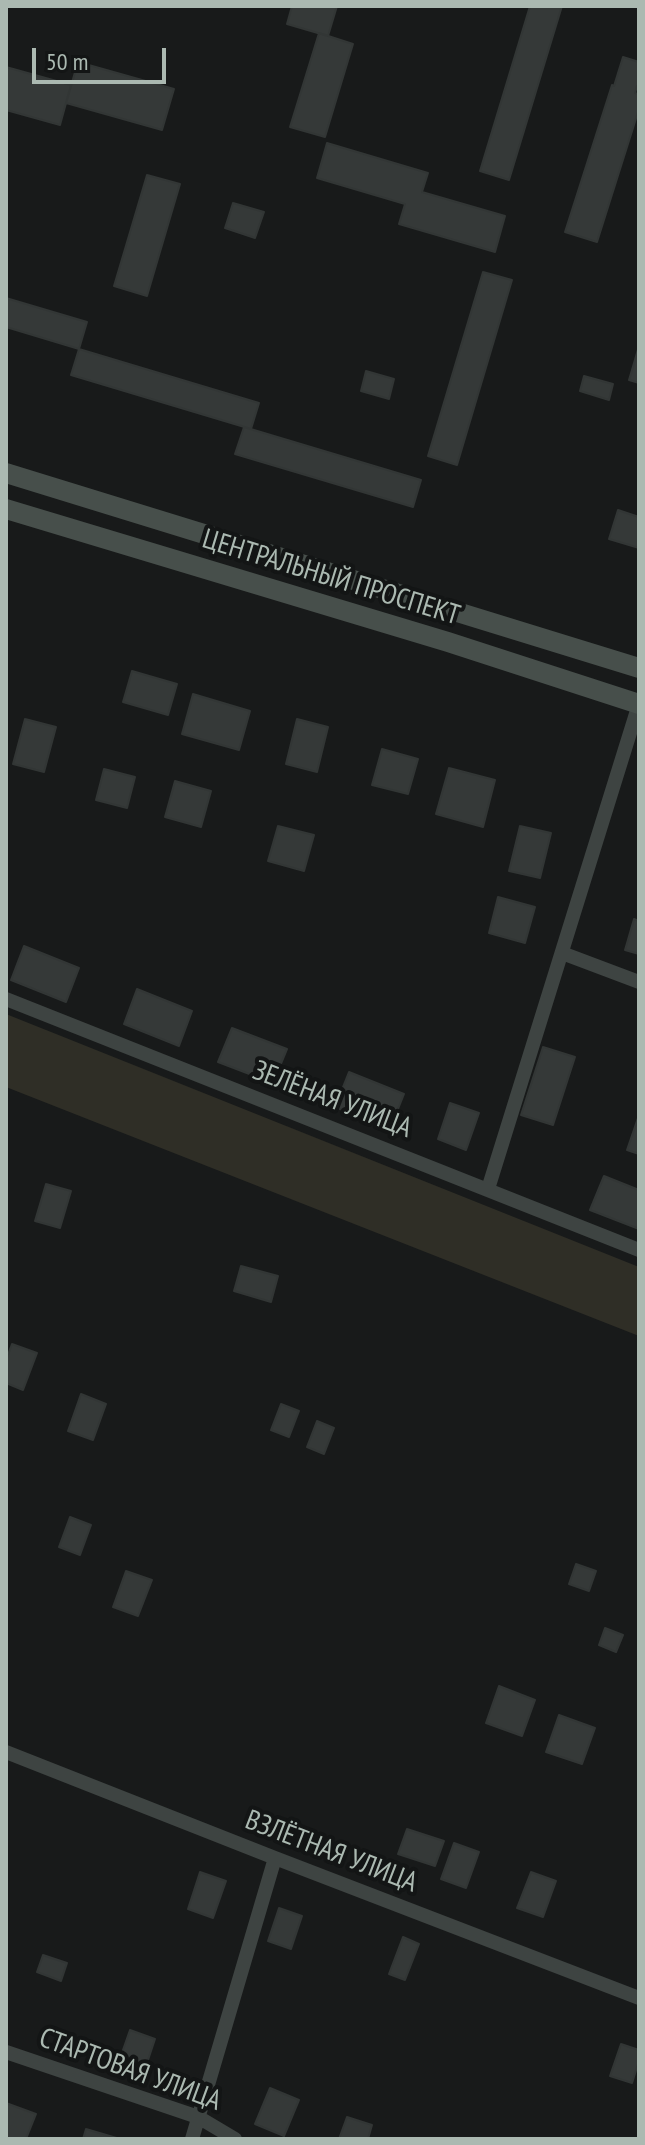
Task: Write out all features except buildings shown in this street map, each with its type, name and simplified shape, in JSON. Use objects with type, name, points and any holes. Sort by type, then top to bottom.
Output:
[{"type":"street","name":"ЦЕНТРАЛЬНЫЙ ПРОСПЕКТ","points":[[6,473],[639,668]]},
{"type":"street","name":"ЦЕНТРАЛЬНЫЙ ПРОСПЕКТ","points":[[6,509],[433,638],[639,704]]},
{"type":"street","points":[[488,1189],[639,704]]},
{"type":"street","points":[[562,953],[639,982]]},
{"type":"street","name":"ЗЕЛЁНАЯ УЛИЦА","points":[[6,999],[639,1250]]},
{"type":"street","name":"ВЗЛЁТНАЯ УЛИЦА","points":[[6,1752],[639,1998]]},
{"type":"street","points":[[192,2139],[275,1858]]},
{"type":"street","name":"СТАРТОВАЯ УЛИЦА","points":[[6,2052],[198,2117],[235,2139]]},
{"type":"shaded area","points":[[6,1014],[639,1267],[639,1336],[6,1087]]}]
